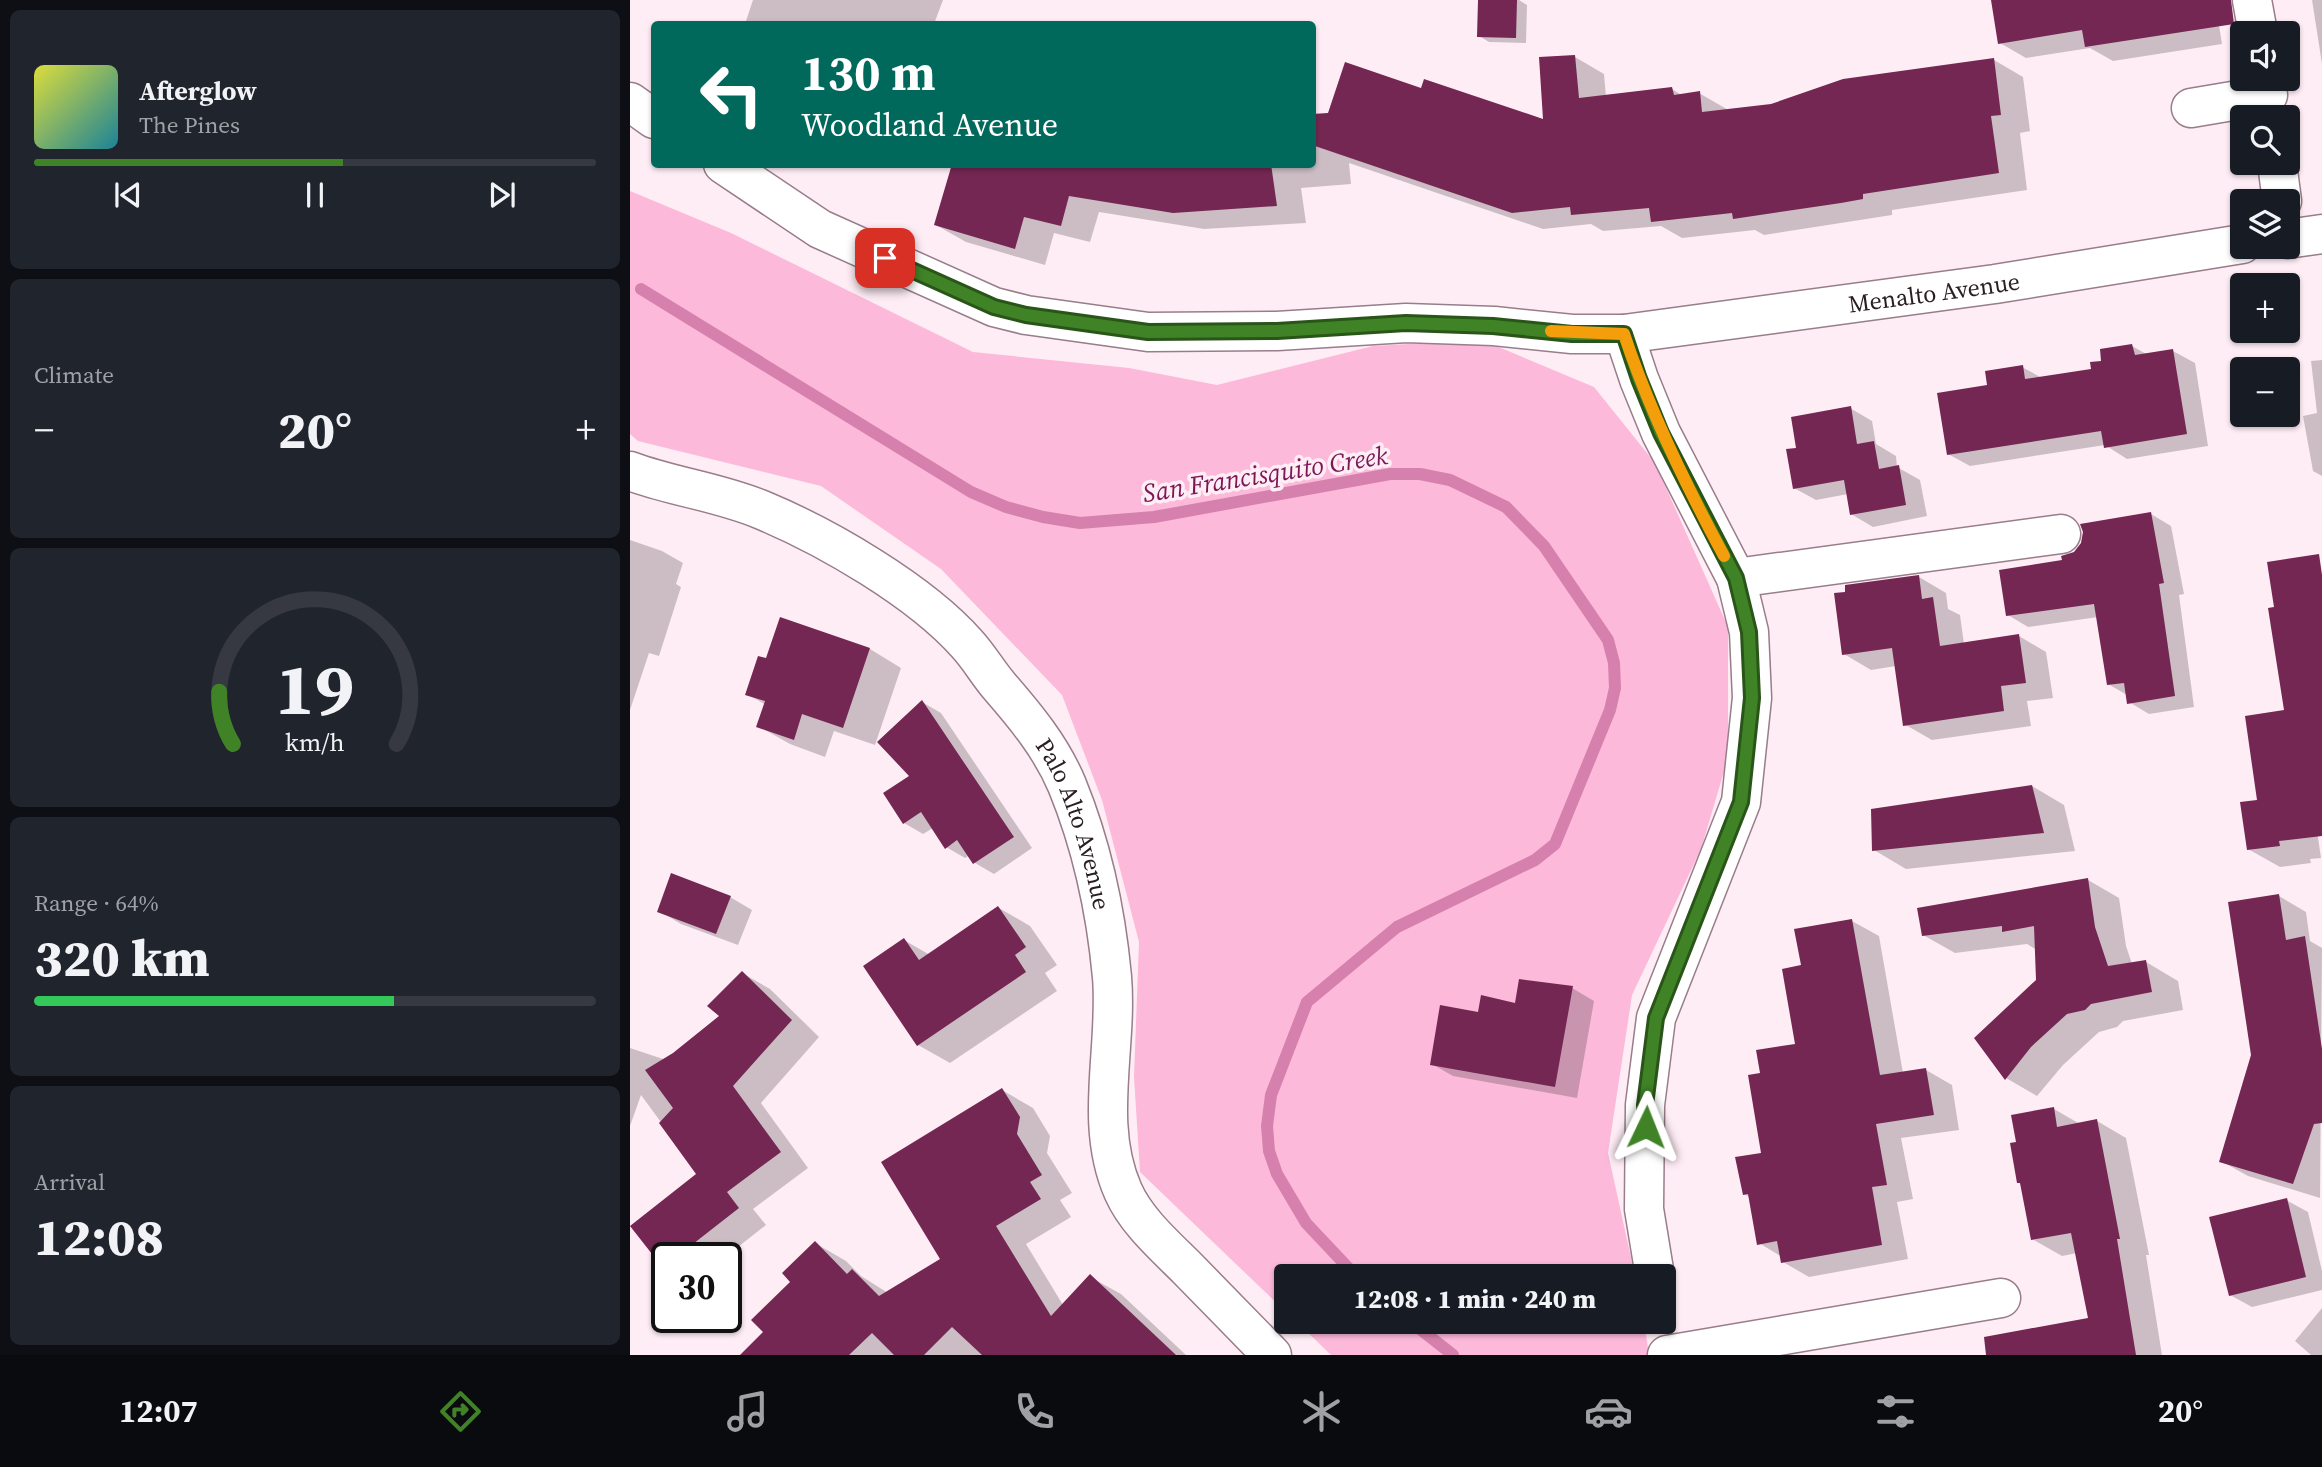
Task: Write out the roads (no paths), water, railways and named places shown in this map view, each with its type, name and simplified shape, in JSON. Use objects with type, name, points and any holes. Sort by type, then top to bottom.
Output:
[{"type":"street","points":[[2252,0],[2256,21]]},
{"type":"street","points":[[2191,108],[2268,97]]},
{"type":"street","points":[[630,102],[651,116]]},
{"type":"street","name":"Menalto Avenue","points":[[729,168],[820,229],[994,307],[1026,315],[1148,332],[1277,331],[1406,323],[1493,326],[1572,334],[1624,334],[1996,284],[2230,246]]},
{"type":"street","points":[[2300,237],[2322,234]]},
{"type":"street","points":[[1624,334],[1661,433],[1736,578],[1749,632],[1752,698],[1741,802],[1656,1018],[1645,1105],[1644,1209],[1653,1264]]},
{"type":"street","name":"Palo Alto Avenue","points":[[630,471],[730,498],[761,510],[810,531],[866,565],[923,604],[967,643],[1033,724],[1066,783],[1088,843],[1102,903],[1112,978],[1109,1133],[1111,1154],[1124,1193],[1148,1228],[1272,1355]]},
{"type":"street","points":[[1736,578],[2061,534]]},
{"type":"street","points":[[1665,1334],[1667,1355],[2001,1298]]},
{"type":"waterway","name":"San Francisquito Creek","points":[[641,289],[971,492],[1006,507],[1080,523],[1154,517],[1390,474],[1420,474],[1450,480],[1506,507],[1544,546],[1608,640],[1614,663],[1615,688],[1610,710],[1555,844],[1535,860],[1397,927],[1307,1002],[1271,1095],[1267,1126],[1269,1151],[1277,1174],[1306,1223],[1345,1264]]},
{"type":"waterway","name":"San Francisquito Creek","points":[[1426,1334],[1453,1355]]}]
